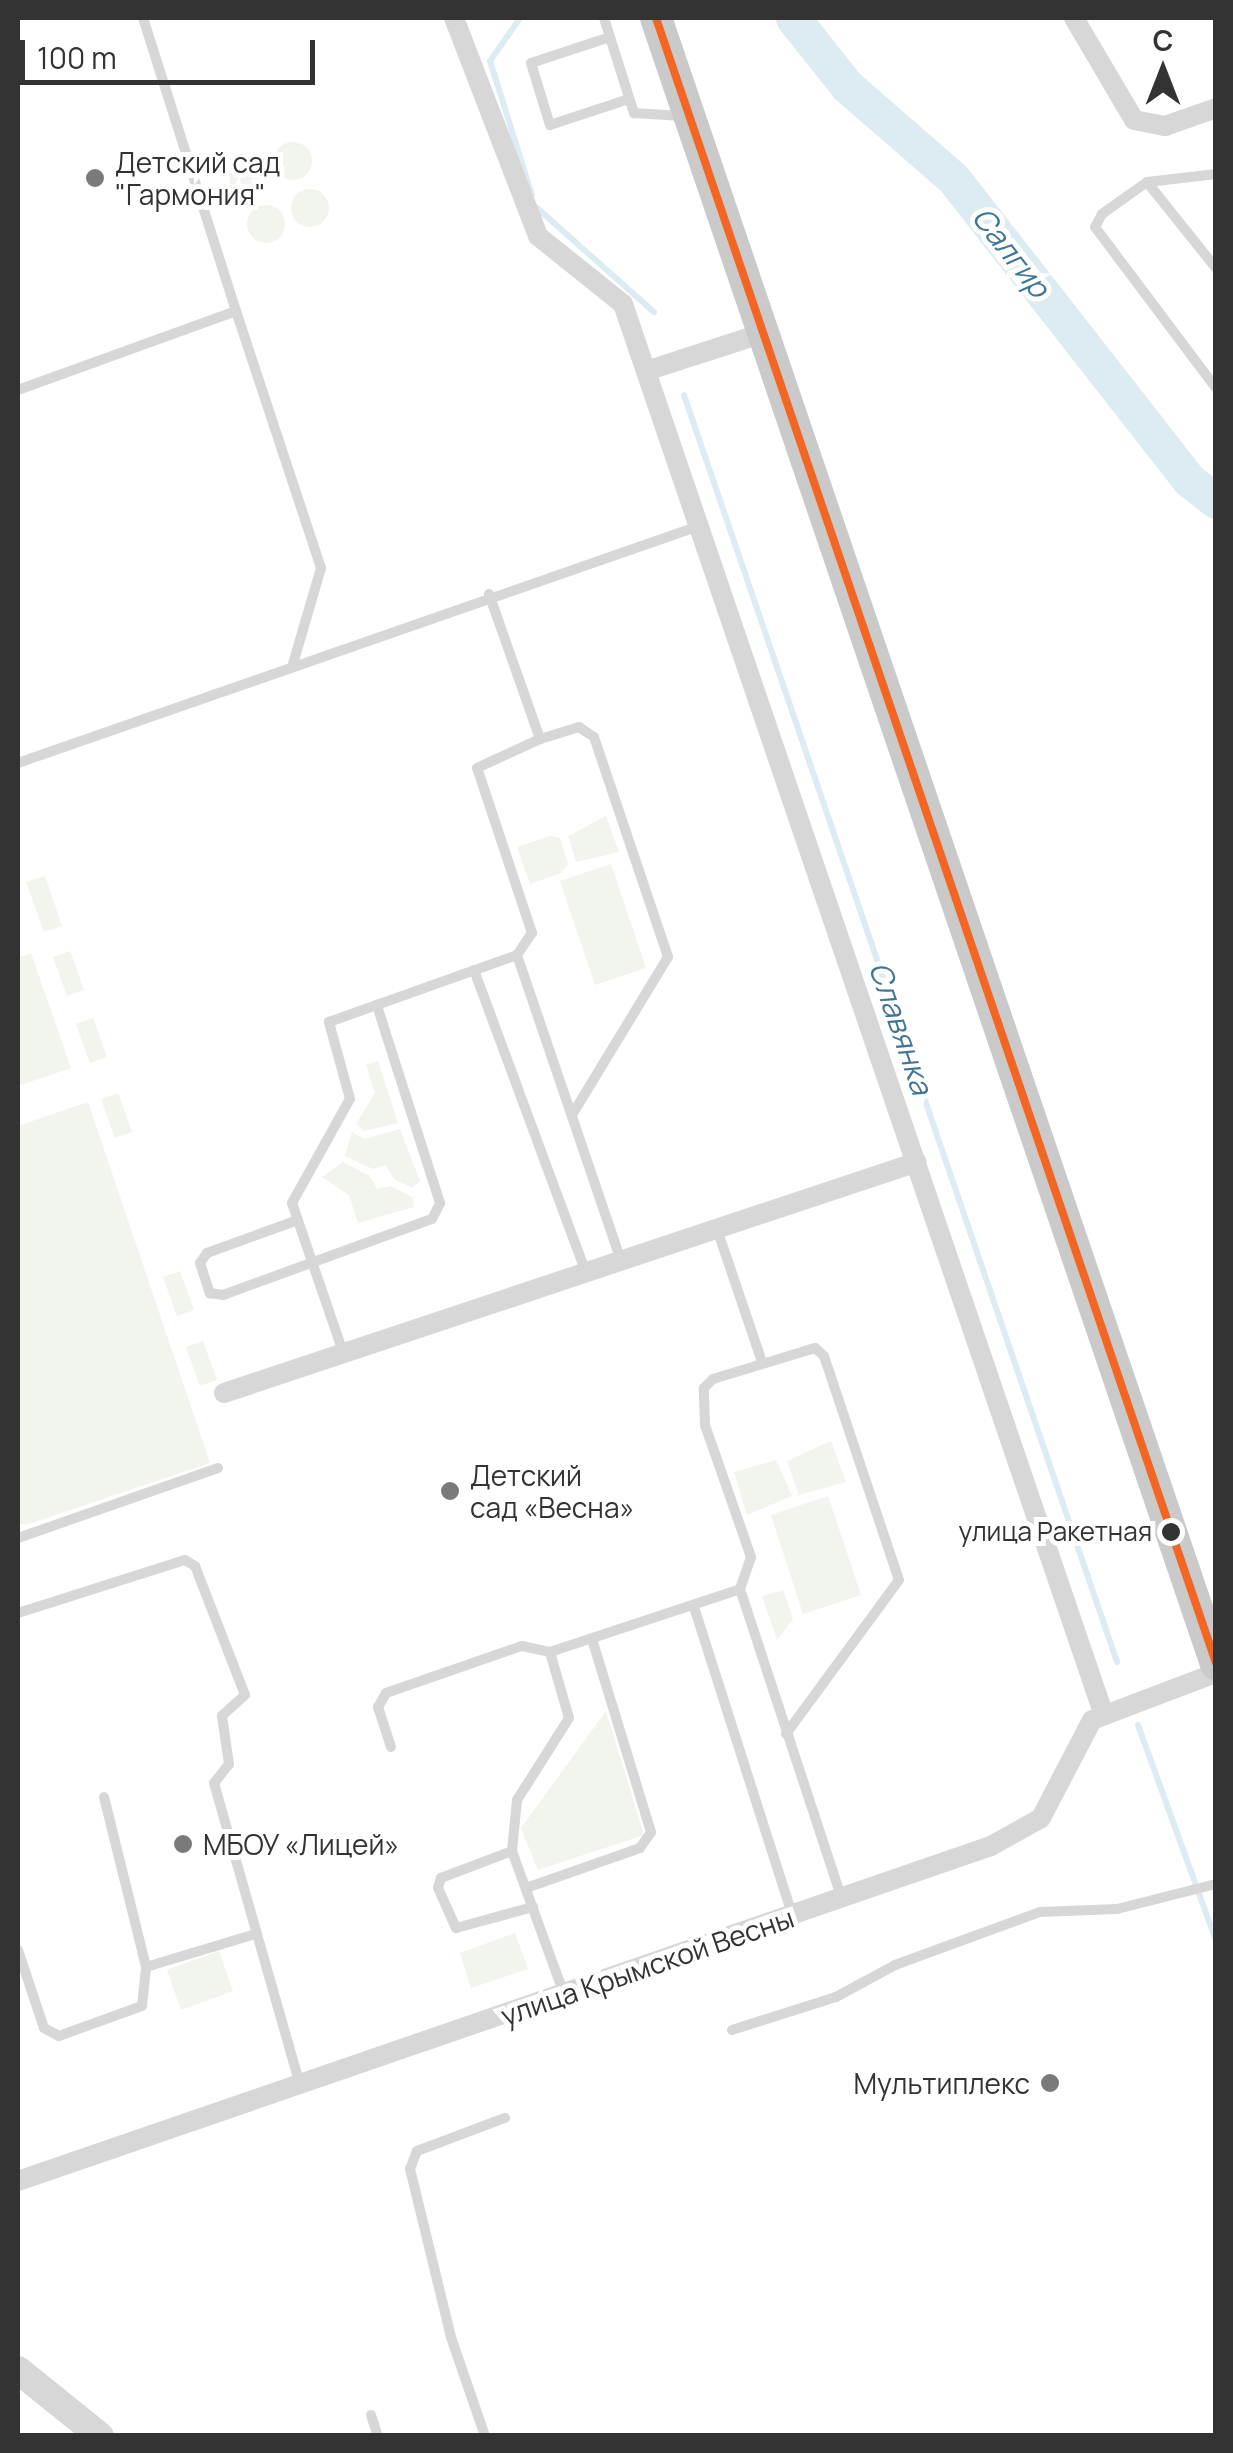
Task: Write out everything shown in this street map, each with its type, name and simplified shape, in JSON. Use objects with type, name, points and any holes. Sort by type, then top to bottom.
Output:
[{"type":"main road","points":[[656,18],[1216,1664]]},
{"type":"street","points":[[454,18],[538,236],[623,304],[1103,1712],[1216,1673]]},
{"type":"street","points":[[1074,18],[1134,120],[1165,126],[1216,108]]},
{"type":"street","points":[[646,370],[764,333]]},
{"type":"street","points":[[224,1393],[917,1162]]},
{"type":"street","name":"улица Крымской Весны","points":[[18,2181],[842,1899],[1022,1832],[1054,1802],[1084,1732],[1103,1712]]},
{"type":"street","points":[[18,2370],[100,2436]]},
{"type":"lane","points":[[143,18],[320,568],[293,664]]},
{"type":"lane","points":[[604,18],[634,114],[690,116]]},
{"type":"lane","points":[[610,37],[530,63],[550,125],[629,99]]},
{"type":"lane","points":[[1216,174],[1148,182],[1102,214],[1096,232],[1216,388]]},
{"type":"lane","points":[[1148,182],[1216,268]]},
{"type":"lane","points":[[18,390],[236,311]]},
{"type":"lane","points":[[18,763],[490,594],[699,526]]},
{"type":"lane","points":[[490,594],[540,740]]},
{"type":"lane","points":[[343,1353],[292,1203],[350,1099],[329,1022],[517,955],[532,933],[477,768],[540,740],[590,728],[668,957],[572,1115]]},
{"type":"lane","points":[[517,955],[622,1260]]},
{"type":"lane","points":[[474,970],[586,1272]]},
{"type":"lane","points":[[298,1220],[207,1254],[200,1263],[210,1293],[223,1295],[432,1219],[440,1203],[377,1005]]},
{"type":"lane","points":[[717,1228],[762,1362]]},
{"type":"lane","points":[[786,1734],[899,1580],[824,1356],[815,1348],[712,1379],[702,1404],[750,1557],[740,1588],[786,1734],[842,1899]]},
{"type":"lane","points":[[18,1538],[218,1468]]},
{"type":"lane","points":[[18,1613],[185,1560],[194,1566],[245,1695],[222,1716],[229,1764],[214,1783],[252,1935],[300,2086]]},
{"type":"lane","points":[[391,1747],[378,1708],[386,1693],[522,1646],[550,1652],[740,1588]]},
{"type":"lane","points":[[694,1606],[792,1916]]},
{"type":"lane","points":[[526,1888],[640,1848],[650,1832],[592,1639]]},
{"type":"lane","points":[[550,1652],[569,1718],[517,1800],[512,1851],[564,1994]]},
{"type":"lane","points":[[18,1950],[44,2028],[59,2036],[142,2006],[146,1967],[104,1796]]},
{"type":"lane","points":[[512,1851],[442,1878],[438,1888],[456,1928],[533,1907]]},
{"type":"lane","points":[[732,2030],[836,1997],[895,1965],[1040,1912],[1116,1909],[1213,1885]]},
{"type":"lane","points":[[146,1967],[252,1935]]},
{"type":"lane","points":[[485,2436],[452,2337],[410,2170],[417,2151],[504,2118]]},
{"type":"lane","points":[[371,2415],[378,2436]]},
{"type":"shaded area","points":[[293,142],[306,148],[312,161],[306,174],[293,180],[280,174],[274,161],[280,148]]},
{"type":"shaded area","points":[[248,157],[261,163],[267,176],[261,189],[248,195],[235,189],[229,176],[235,163]]},
{"type":"shaded area","points":[[310,189],[323,195],[329,208],[323,221],[310,227],[297,221],[291,208],[297,195]]},
{"type":"shaded area","points":[[266,205],[279,211],[285,224],[279,237],[266,243],[253,237],[247,224],[253,211]]},
{"type":"shaded area","points":[[606,816],[619,852],[576,862],[568,836]]},
{"type":"shaded area","points":[[550,836],[560,838],[568,864],[561,873],[530,884],[517,847]]},
{"type":"shaded area","points":[[611,864],[646,968],[595,985],[560,881]]},
{"type":"shaded area","points":[[45,876],[62,926],[44,932],[26,882]]},
{"type":"shaded area","points":[[70,951],[84,990],[67,996],[53,957]]},
{"type":"shaded area","points":[[31,953],[71,1068],[18,1086],[18,958]]},
{"type":"shaded area","points":[[93,1018],[107,1057],[90,1063],[76,1024]]},
{"type":"shaded area","points":[[378,1061],[398,1123],[364,1131],[356,1124],[375,1093],[366,1065]]},
{"type":"shaded area","points":[[118,1093],[132,1132],[115,1138],[101,1099]]},
{"type":"shaded area","points":[[88,1102],[210,1463],[26,1525],[18,1523],[18,1126]]},
{"type":"shaded area","points":[[400,1129],[420,1181],[412,1188],[394,1179],[386,1165],[373,1169],[345,1156],[352,1132],[364,1139]]},
{"type":"shaded area","points":[[343,1162],[370,1176],[377,1189],[391,1186],[412,1197],[414,1207],[358,1223],[349,1195],[322,1177]]},
{"type":"shaded area","points":[[180,1271],[194,1310],[177,1316],[163,1277]]},
{"type":"shaded area","points":[[203,1341],[217,1380],[200,1386],[186,1347]]},
{"type":"shaded area","points":[[831,1441],[846,1482],[799,1495],[787,1461]]},
{"type":"shaded area","points":[[776,1460],[792,1496],[747,1515],[734,1472]]},
{"type":"shaded area","points":[[828,1496],[861,1595],[803,1614],[771,1515]]},
{"type":"shaded area","points":[[783,1590],[793,1619],[777,1640],[762,1596]]},
{"type":"shaded area","points":[[606,1711],[644,1835],[538,1870],[521,1828]]},
{"type":"shaded area","points":[[515,1933],[528,1969],[471,1988],[460,1953]]},
{"type":"shaded area","points":[[219,1951],[233,1991],[181,2010],[167,1970]]},
{"type":"waterway","name":"Славянка","points":[[520,18],[490,61],[532,195]]},
{"type":"waterway","name":"Салгир","points":[[793,18],[847,86],[953,178],[1189,480],[1216,501]]},
{"type":"waterway","name":"Славянка","points":[[536,207],[654,312]]},
{"type":"waterway","name":"Славянка","points":[[684,395],[1117,1662]]},
{"type":"waterway","name":"Славянка","points":[[1138,1725],[1216,1941]]},
{"type":"transit line","points":[[656,18],[1216,1663]]},
{"type":"place","name":"Детский сад \"Гармония\"","points":[[95,178]]},
{"type":"place","name":"Детский сад «Весна»","points":[[450,1491]]},
{"type":"place","name":"улица Ракетная","points":[[1171,1532]]},
{"type":"place","name":"МБОУ «Лицей»","points":[[183,1844]]},
{"type":"place","name":"Мультиплекс","points":[[1050,2083]]}]
